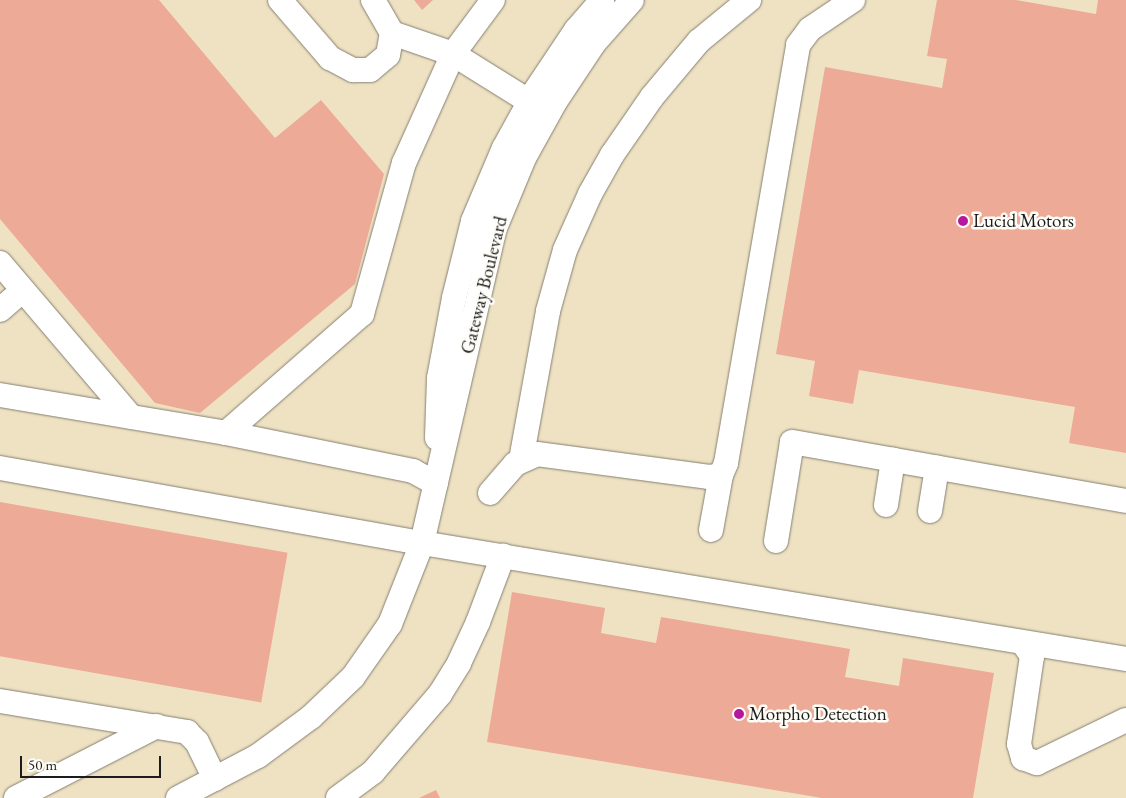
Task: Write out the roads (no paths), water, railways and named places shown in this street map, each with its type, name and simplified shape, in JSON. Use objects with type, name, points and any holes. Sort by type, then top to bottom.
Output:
[{"type":"street","points":[[280,0],[330,58],[353,70],[370,70],[388,55],[392,33],[373,0]]},
{"type":"street","points":[[226,433],[362,314],[404,163],[453,54],[493,0]]},
{"type":"street","name":"Gateway Boulevard","points":[[178,798],[258,756],[296,728],[353,677],[390,624],[422,543],[494,228],[524,158],[539,108],[576,30],[602,0]]},
{"type":"street","name":"Gateway Boulevard","points":[[539,108],[632,0]]},
{"type":"street","points":[[521,460],[548,311],[565,250],[590,194],[612,156],[652,97],[699,41],[749,0]]},
{"type":"street","points":[[711,530],[721,476],[726,463],[798,45],[810,29],[853,0]]},
{"type":"street","points":[[392,33],[453,54],[539,108]]},
{"type":"street","points":[[0,263],[131,417]]},
{"type":"street","points":[[0,310],[23,290]]},
{"type":"street","points":[[0,395],[226,433],[414,471],[436,484]]},
{"type":"street","points":[[776,541],[792,442],[1126,501]]},
{"type":"street","points":[[490,493],[521,460],[536,454],[709,477],[721,476]]},
{"type":"street","points":[[886,505],[893,460]]},
{"type":"street","points":[[0,468],[422,543],[1126,659]]},
{"type":"street","points":[[930,511],[937,468]]},
{"type":"street","points":[[338,798],[373,772],[440,694],[474,630],[503,556]]},
{"type":"street","points":[[1023,643],[1032,656],[1020,744],[1023,758],[1037,763],[1126,720]]},
{"type":"street","points":[[0,701],[187,732],[197,742],[215,779]]},
{"type":"street","points":[[16,798],[157,726]]},
{"type":"place","name":"Lucid Motors","points":[[963,221]]},
{"type":"place","name":"Morpho Detection","points":[[739,714]]}]
